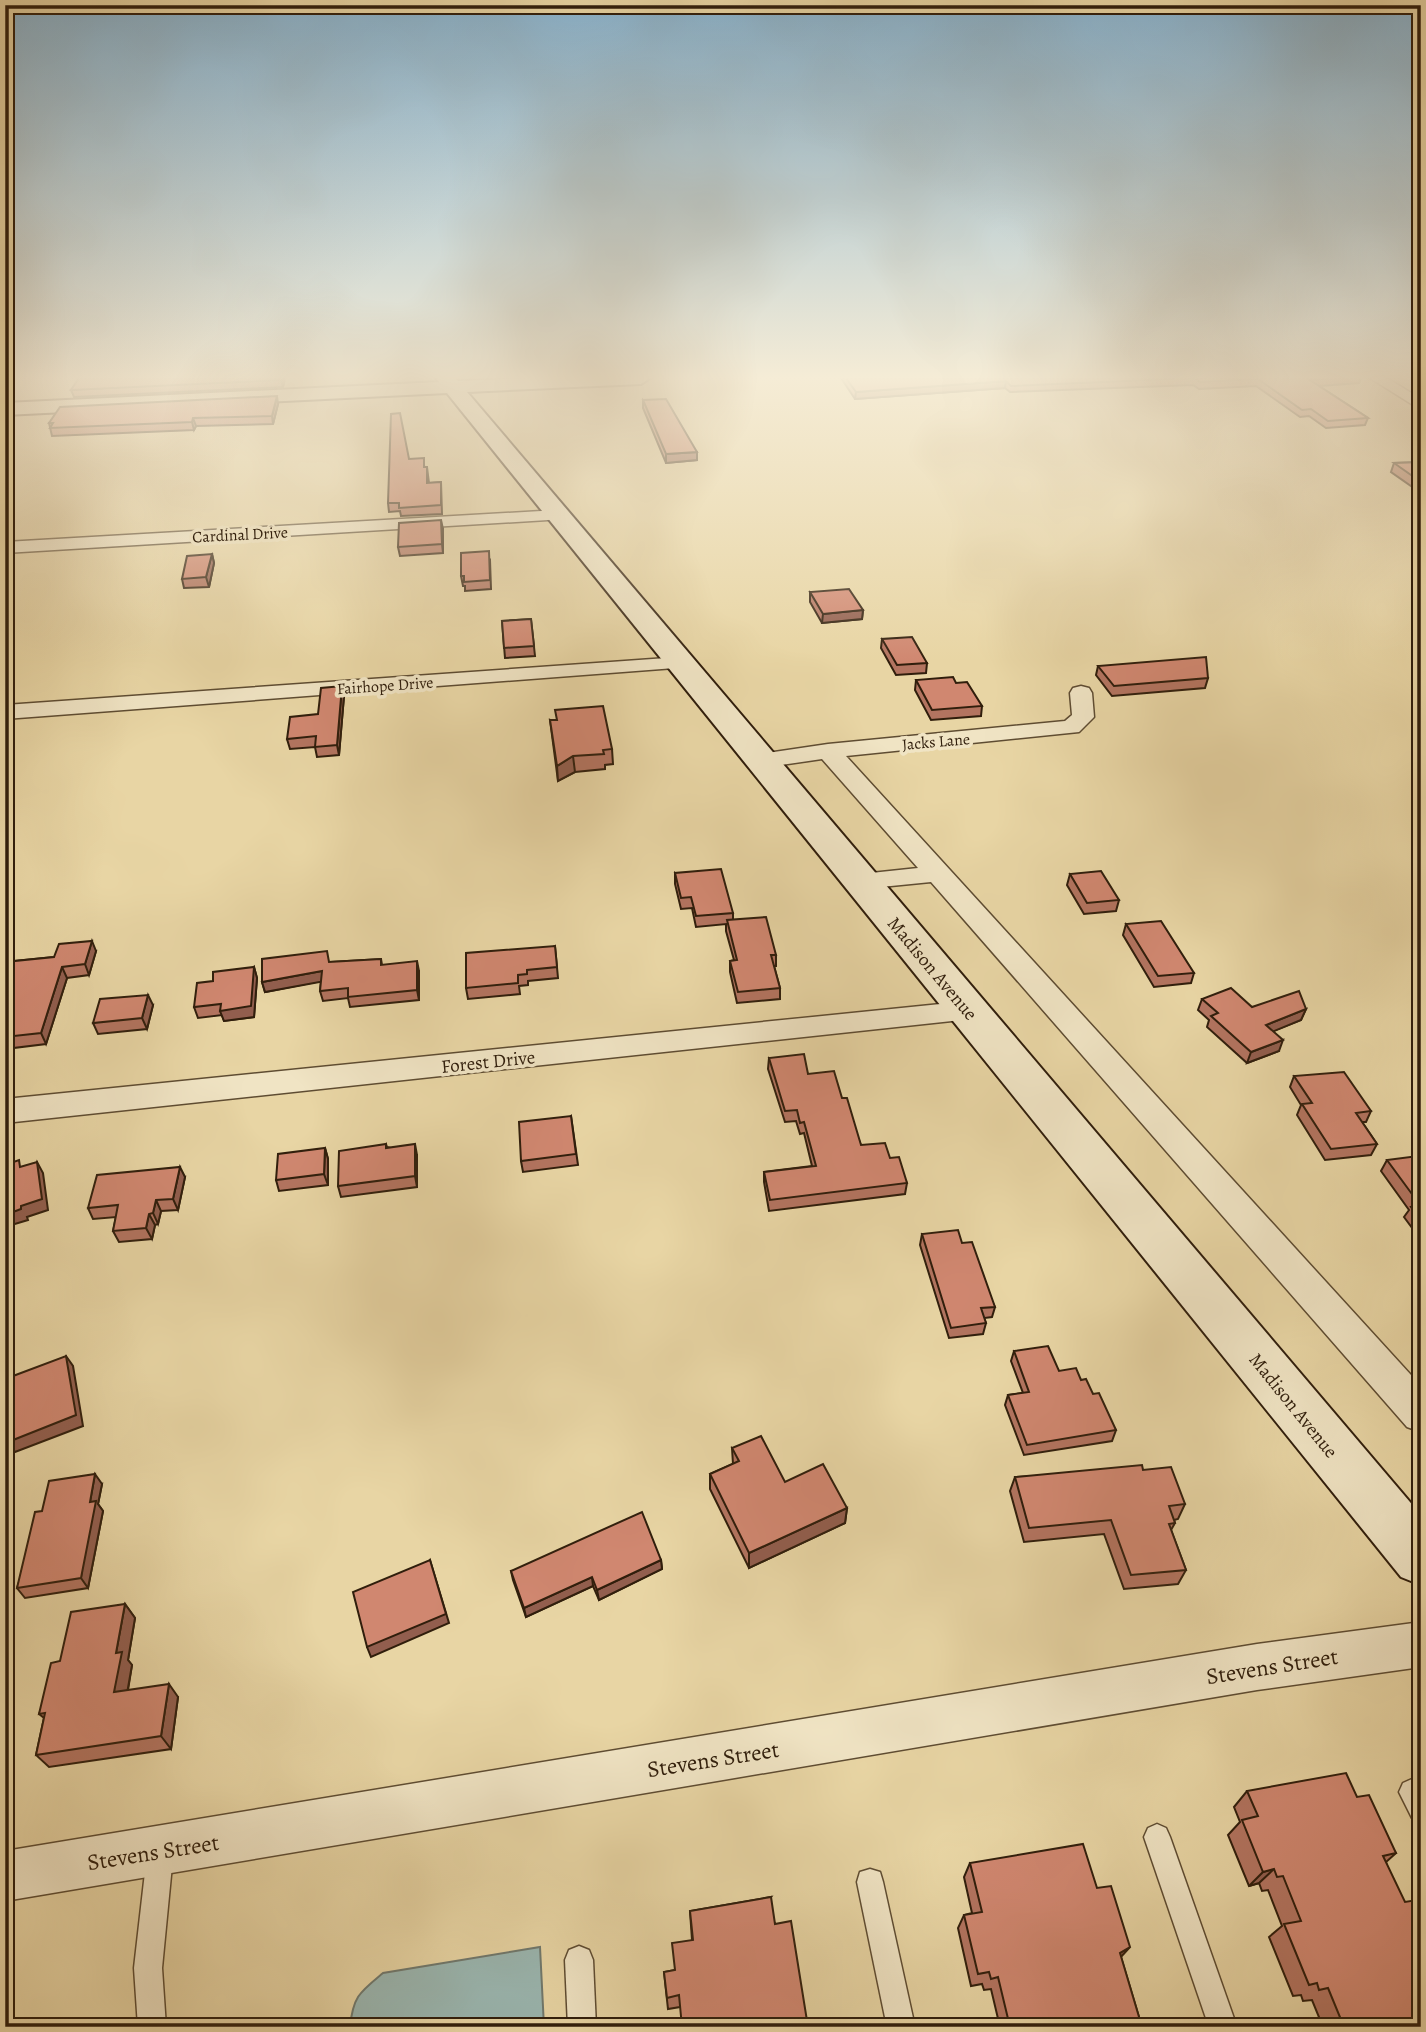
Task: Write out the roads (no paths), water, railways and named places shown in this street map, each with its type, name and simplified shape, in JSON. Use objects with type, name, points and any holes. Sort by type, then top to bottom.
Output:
[{"type":"main road","name":"Madison Avenue","points":[[523,473],[1421,1558]]},
{"type":"street","name":"Cardinal Drive","points":[[5,548],[558,515]]},
{"type":"street","name":"Fairhope Drive","points":[[5,712],[681,663]]},
{"type":"street","name":"Jacks Lane","points":[[761,761],[828,751],[1071,727],[1083,718],[1081,693]]},
{"type":"street","points":[[828,751],[1421,1414]]},
{"type":"street","points":[[861,881],[936,874]]},
{"type":"street","name":"Forest Drive","points":[[5,1111],[970,1012]]},
{"type":"street","name":"Stevens Street","points":[[5,1876],[1257,1667],[1421,1644]]},
{"type":"lane","points":[[1157,1837],[1223,2027]]},
{"type":"lane","points":[[152,2027],[148,1968],[161,1850]]},
{"type":"lane","points":[[870,1882],[901,2027]]},
{"type":"lane","points":[[579,1960],[582,2027]]},
{"type":"water","points":[[540,1947],[544,2027],[350,2027],[353,2008],[359,1996],[383,1973]]}]
